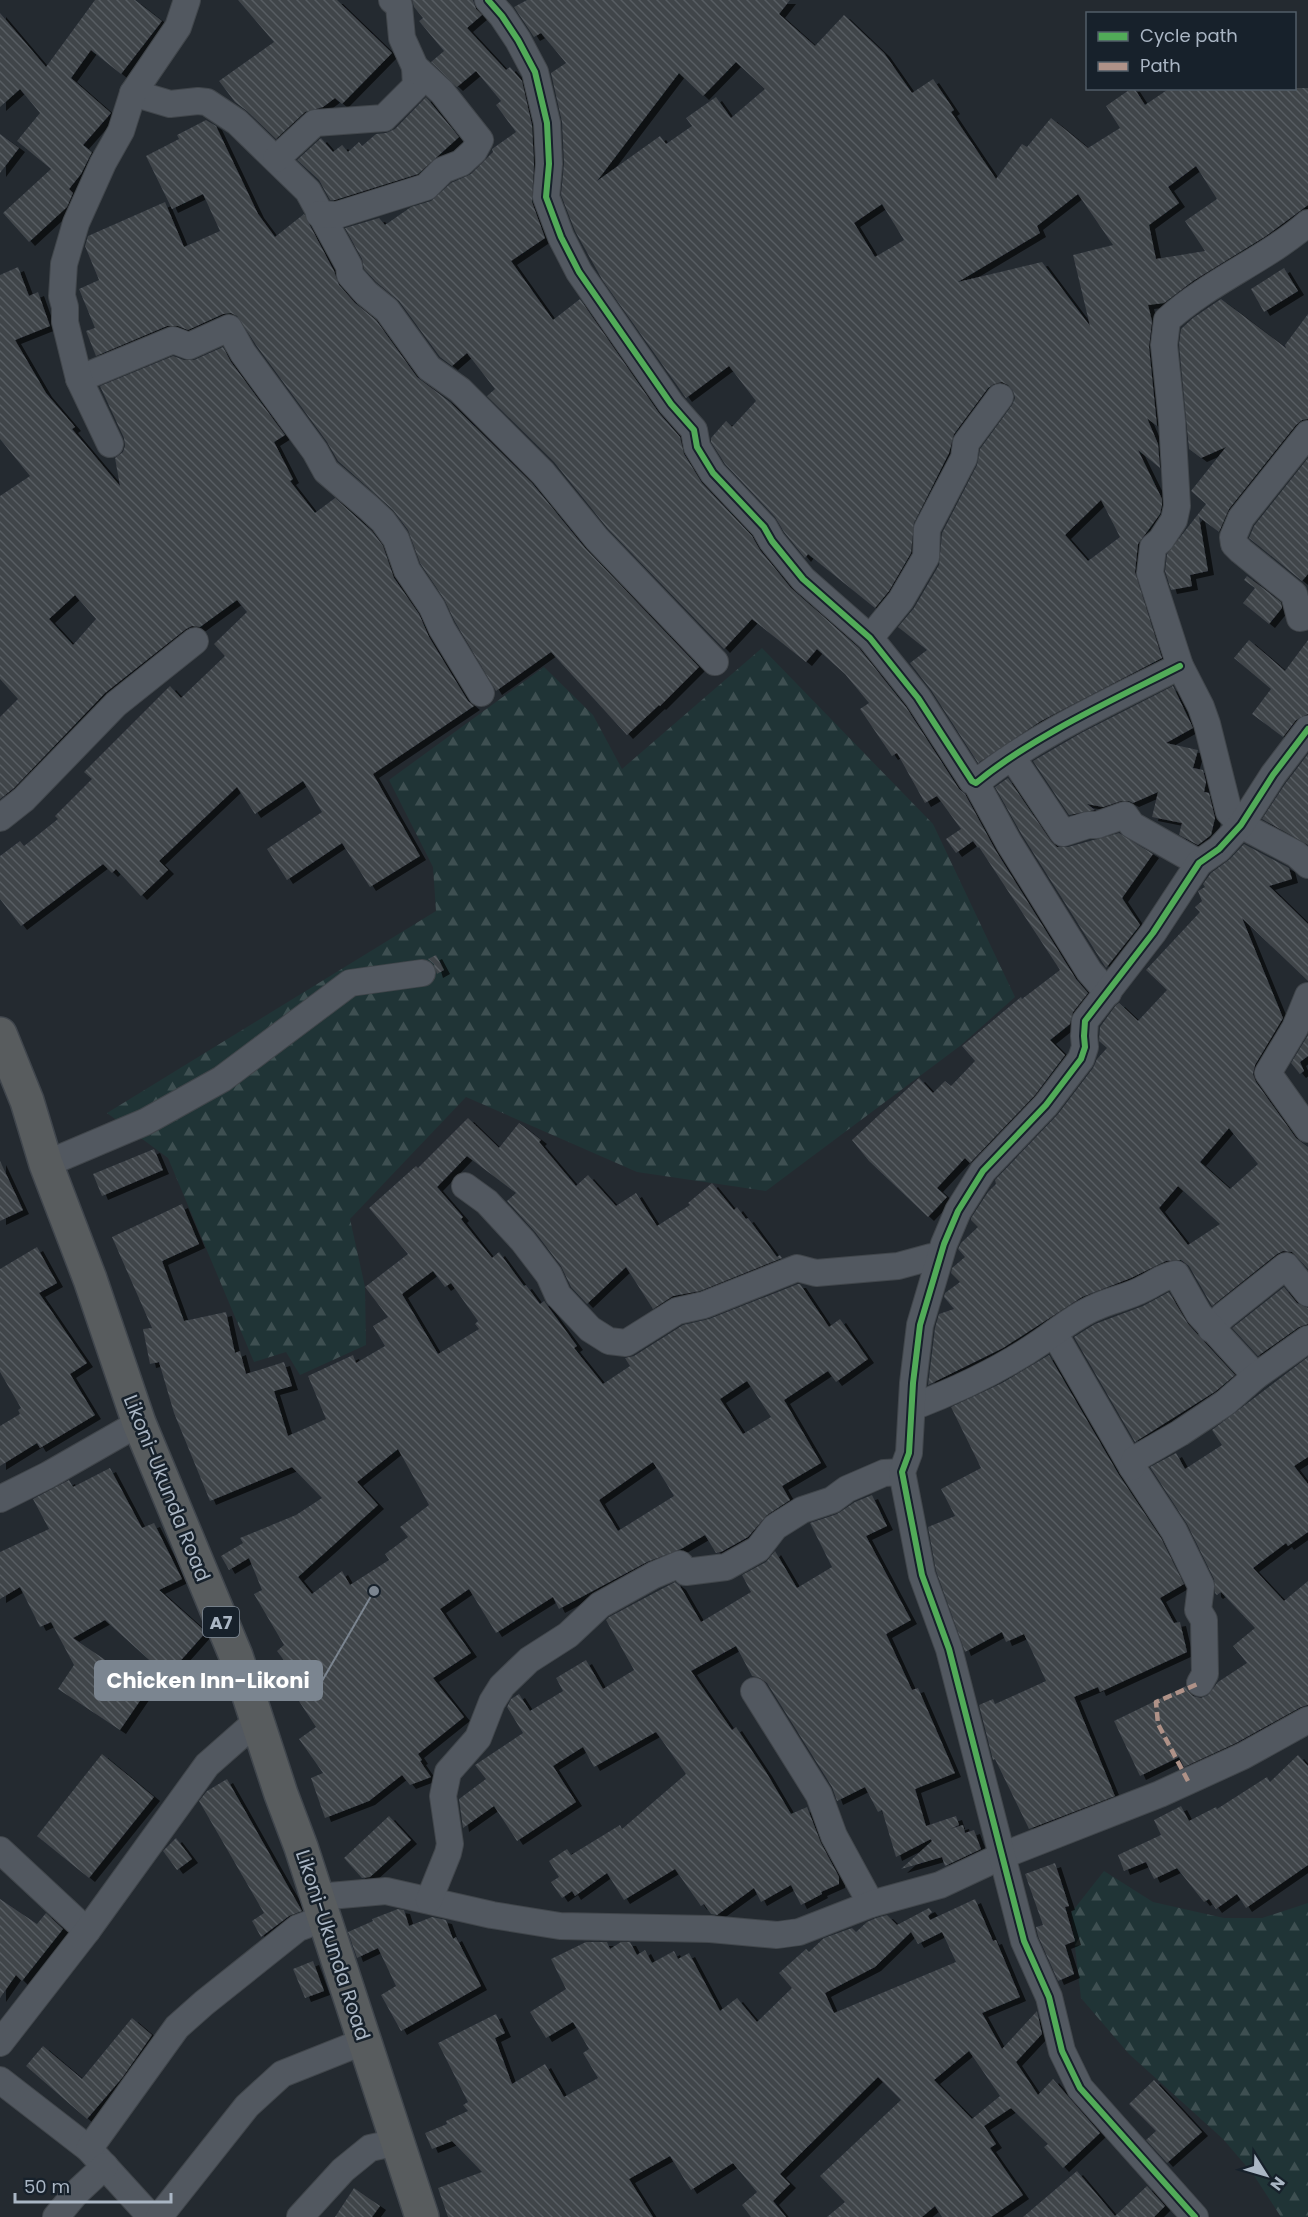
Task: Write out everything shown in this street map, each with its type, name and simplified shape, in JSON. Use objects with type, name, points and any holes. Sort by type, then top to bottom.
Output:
[{"type":"highway","name":"Likoni-Ukunda Road","points":[[1,1041],[27,1101],[46,1164],[90,1279],[139,1423],[236,1656],[422,2217]]},
{"type":"street","points":[[110,444],[79,379],[64,322],[65,307],[62,297],[64,264],[76,223],[103,163],[122,131],[133,93],[178,27],[187,0]]},
{"type":"street","points":[[276,159],[315,123],[384,118],[416,86],[415,67],[402,38],[399,6],[392,0]]},
{"type":"street","points":[[488,0],[518,40],[535,72],[547,123],[549,165],[546,197],[561,237],[579,272],[671,404],[694,430],[697,447],[713,473],[764,527],[772,541],[803,579],[870,638],[918,698],[972,781],[976,783],[1089,971],[1108,993]]},
{"type":"street","points":[[319,214],[337,215],[426,187],[443,170],[460,163],[474,151],[480,140],[442,92],[415,67]]},
{"type":"street","points":[[133,93],[170,104],[207,102],[237,122],[308,190],[349,266],[350,275],[366,293],[387,310],[429,368],[460,390],[543,472],[597,539],[715,662]]},
{"type":"street","points":[[1308,223],[1235,273],[1215,283],[1167,320],[1164,345],[1172,421],[1177,507],[1174,520],[1154,547],[1150,573],[1180,666],[1207,724],[1229,812],[1241,825],[1296,855],[1308,865]]},
{"type":"street","points":[[79,379],[173,340],[189,346],[229,328],[243,352],[315,451],[326,471],[383,521],[396,539],[407,570],[432,607],[442,629],[481,693]]},
{"type":"street","points":[[870,638],[901,600],[926,557],[927,529],[964,458],[966,442],[1000,397]]},
{"type":"street","points":[[1308,434],[1241,518],[1233,537],[1234,544],[1241,551],[1294,594],[1300,618],[1308,616]]},
{"type":"street","points":[[0,818],[24,799],[116,704],[195,641]]},
{"type":"street","points":[[976,783],[1012,757],[1091,712],[1180,666]]},
{"type":"street","points":[[1195,2217],[1120,2130],[1080,2088],[1062,2051],[1049,1997],[1024,1941],[1004,1855],[949,1650],[922,1575],[902,1472],[909,1453],[914,1407],[913,1383],[920,1325],[938,1260],[957,1210],[983,1171],[1046,1105],[1082,1059],[1085,1047],[1085,1021],[1158,926],[1199,863],[1218,849],[1241,825],[1273,775],[1308,729]]},
{"type":"street","points":[[1012,757],[1063,833],[1088,825],[1097,825],[1125,814],[1132,825],[1199,863]]},
{"type":"street","points":[[46,1164],[75,1150],[122,1134],[222,1079],[350,983],[422,973]]},
{"type":"street","points":[[1308,996],[1294,1028],[1268,1073],[1308,1129]]},
{"type":"street","points":[[465,1186],[487,1202],[523,1241],[549,1275],[558,1295],[590,1329],[609,1341],[619,1343],[626,1343],[676,1311],[704,1305],[797,1268],[816,1274],[898,1266],[931,1257],[938,1260]]},
{"type":"street","points":[[1211,1329],[1223,1316],[1286,1266],[1308,1293]]},
{"type":"street","points":[[914,1407],[953,1392],[1041,1342],[1095,1307],[1116,1301],[1142,1290],[1160,1278],[1176,1274],[1199,1314],[1256,1376]]},
{"type":"street","points":[[1054,1332],[1132,1467],[1174,1531],[1201,1586],[1198,1610],[1204,1620],[1205,1674],[1200,1683]]},
{"type":"street","points":[[1132,1467],[1136,1459],[1180,1434],[1225,1403],[1256,1376],[1308,1339]]},
{"type":"street","points":[[0,1499],[48,1475],[139,1423]]},
{"type":"street","points":[[429,1900],[450,1844],[443,1796],[448,1772],[478,1738],[492,1702],[512,1675],[529,1660],[568,1635],[600,1605],[654,1575],[680,1564],[686,1572],[726,1567],[758,1550],[775,1527],[802,1510],[832,1500],[847,1489],[884,1473],[902,1472]]},
{"type":"street","points":[[754,1691],[819,1795],[834,1836],[871,1904]]},
{"type":"street","points":[[0,2043],[87,1931],[207,1765],[258,1720]]},
{"type":"street","points":[[56,2217],[76,2193],[177,2027],[321,1908],[386,1891],[492,1915],[560,1926],[711,1929],[777,1935],[799,1932],[871,1904],[940,1885],[1004,1855],[1160,1794],[1243,1756],[1308,1720]]},
{"type":"street","points":[[0,1850],[87,1931]]},
{"type":"street","points":[[159,2217],[247,2106],[282,2074],[365,2041]]},
{"type":"street","points":[[0,2080],[97,2158],[151,2217]]},
{"type":"street","points":[[300,2217],[343,2170],[370,2148],[398,2142]]},
{"type":"green space","points":[[762,648],[933,824],[1015,997],[960,1046],[766,1191],[637,1172],[466,1097],[350,1219],[365,1287],[366,1345],[300,1375],[286,1352],[254,1362],[168,1158],[107,1113],[436,911],[433,867],[389,780],[544,667],[593,715],[622,769]]},
{"type":"green space","points":[[1104,1871],[1153,1902],[1224,1918],[1262,1918],[1308,1903],[1308,2217],[1281,2217],[1253,2174],[1223,2139],[1129,2054],[1081,1998],[1071,1913]]},
{"type":"building","points":[[95,0],[135,0],[162,21],[121,74],[91,50],[71,78],[111,113],[83,145],[92,152],[81,174],[69,189],[73,193],[67,207],[29,242],[3,213],[51,169],[17,141],[40,113],[20,89],[0,107],[0,13],[46,67]]},
{"type":"building","points":[[238,0],[337,0],[392,53],[342,104],[335,98],[323,107],[305,112],[276,139],[235,102],[219,81],[274,42]]},
{"type":"building","points":[[412,0],[473,0],[476,9],[482,15],[467,28],[506,70],[510,67],[522,81],[532,125],[534,164],[532,202],[545,238],[511,261],[553,320],[580,299],[659,413],[680,437],[684,454],[702,483],[752,536],[760,550],[791,588],[859,648],[906,707],[959,789],[965,794],[996,851],[1076,979],[1088,993],[1073,1012],[1070,1024],[1050,1040],[1065,1055],[1035,1095],[970,1163],[965,1158],[937,1188],[947,1197],[928,1217],[869,1161],[852,1140],[919,1078],[933,1093],[945,1081],[951,1086],[975,1061],[962,1046],[1021,997],[1022,999],[1060,970],[979,847],[973,841],[956,853],[946,839],[961,829],[937,796],[925,803],[897,753],[892,756],[860,709],[869,703],[845,674],[817,649],[806,662],[752,619],[724,649],[608,529],[554,462],[487,396],[495,389],[467,353],[452,366],[440,357],[399,301],[364,269],[362,259],[345,228],[379,218],[385,225],[411,207],[431,201],[451,183],[471,174],[493,152],[492,149],[516,132],[496,105],[501,101],[476,71],[457,87],[431,62],[444,51],[419,21],[423,18],[414,7]]},
{"type":"building","points":[[527,0],[790,0],[779,14],[815,46],[844,15],[884,53],[912,93],[933,79],[954,110],[951,112],[996,179],[1022,144],[1027,147],[1051,118],[1088,148],[1120,128],[1106,106],[1129,90],[1135,90],[1145,105],[1167,90],[1296,90],[1296,88],[1308,88],[1308,205],[1266,236],[1193,281],[1164,303],[1148,305],[1152,321],[1149,347],[1157,426],[1147,418],[1158,444],[1160,468],[1138,450],[1162,499],[1162,505],[1160,514],[1138,544],[1135,572],[1162,658],[1041,721],[978,763],[931,690],[910,663],[927,650],[898,627],[914,608],[939,565],[942,533],[977,465],[980,449],[1012,405],[1015,398],[1013,391],[1002,382],[988,388],[954,434],[949,453],[914,523],[911,553],[889,591],[875,608],[808,554],[805,558],[775,517],[725,464],[711,442],[711,438],[726,421],[732,427],[756,401],[729,366],[686,398],[603,281],[575,231],[561,195],[564,163],[562,122],[551,73],[566,63],[541,33],[534,37],[514,7]],"holes":[[[736,62],[765,89],[731,118],[716,97],[686,118],[692,126],[666,144],[660,136],[597,181],[679,73],[703,96]],[[1196,166],[1217,199],[1185,221],[1205,251],[1156,259],[1149,225],[1179,203],[1168,187]],[[1078,194],[1113,245],[1073,255],[1090,326],[1042,262],[958,282],[1040,233],[1037,226]],[[882,204],[904,240],[875,257],[854,223]],[[1101,500],[1120,537],[1088,561],[1065,535]]]},
{"type":"building","points":[[426,97],[459,137],[418,174],[330,200],[319,180],[297,160],[321,138],[333,152],[342,145],[348,152],[359,142],[362,146],[376,134],[395,129]]},
{"type":"building","points":[[206,120],[216,126],[258,214],[275,237],[304,214],[339,285],[355,303],[376,320],[417,377],[450,402],[532,483],[586,549],[699,667],[627,735],[551,652],[496,691],[444,599],[420,563],[408,530],[393,510],[338,461],[327,442],[237,316],[231,313],[223,314],[188,330],[178,326],[167,326],[96,356],[86,331],[95,328],[79,289],[99,280],[85,246],[88,236],[165,202],[184,247],[220,231],[203,194],[172,209],[146,156],[179,139],[177,135]]},
{"type":"building","points":[[0,134],[19,148],[0,173]]},
{"type":"building","points":[[18,267],[29,296],[38,292],[50,326],[15,340],[46,393],[75,427],[72,429],[120,486],[115,458],[123,452],[124,438],[100,386],[173,356],[184,360],[194,360],[223,347],[231,362],[285,435],[274,442],[293,479],[290,481],[315,513],[335,498],[372,531],[383,546],[394,578],[419,614],[429,637],[468,701],[474,706],[373,774],[420,856],[370,887],[342,843],[287,880],[267,849],[322,812],[303,781],[255,814],[237,787],[159,861],[168,870],[141,896],[116,869],[112,873],[103,864],[21,926],[0,899],[0,856],[20,841],[24,846],[58,819],[55,816],[92,779],[84,772],[170,686],[181,698],[225,656],[214,644],[247,612],[237,600],[200,627],[192,626],[186,629],[105,693],[14,788],[0,799],[0,717],[18,699],[0,679],[0,496],[30,476],[0,439],[0,275]],"holes":[[[75,595],[96,619],[73,645],[49,619]]]},
{"type":"building","points":[[1284,268],[1298,291],[1264,312],[1251,289]]},
{"type":"building","points":[[1221,299],[1286,348],[1285,345],[1308,314],[1308,419],[1296,425],[1229,509],[1219,532],[1199,517],[1208,571],[1190,575],[1192,586],[1171,590],[1165,571],[1167,554],[1206,504],[1191,491],[1226,447],[1201,458],[1189,449],[1179,345],[1181,329]]},
{"type":"building","points":[[1308,458],[1308,574],[1302,581],[1249,538],[1254,526]]},
{"type":"building","points":[[1247,576],[1281,602],[1282,608],[1269,624],[1243,603],[1255,588],[1244,580]]},
{"type":"building","points":[[1249,640],[1285,671],[1308,640],[1308,714],[1296,720],[1283,737],[1252,714],[1271,689],[1234,658]]},
{"type":"building","points":[[1173,686],[1193,728],[1166,743],[1198,750],[1193,768],[1203,770],[1206,782],[1204,792],[1209,793],[1215,818],[1211,835],[1198,845],[1179,835],[1182,823],[1152,817],[1158,792],[1133,803],[1121,801],[1103,807],[1087,804],[1095,810],[1069,815],[1033,761],[1081,733]]},
{"type":"building","points":[[1308,754],[1308,845],[1262,819]]},
{"type":"building","points":[[1008,778],[1057,847],[1068,847],[1119,833],[1153,854],[1122,898],[1140,925],[1106,968],[1022,835],[995,787]]},
{"type":"building","points":[[1244,844],[1289,868],[1292,879],[1269,886],[1308,924],[1308,981],[1242,918],[1283,1018],[1255,1065],[1253,1074],[1256,1082],[1296,1138],[1308,1147],[1308,1269],[1292,1252],[1283,1251],[1212,1306],[1189,1266],[1181,1260],[1166,1261],[1131,1278],[1082,1297],[1003,1348],[928,1385],[935,1328],[939,1314],[954,1309],[944,1297],[945,1293],[960,1282],[951,1273],[952,1268],[965,1257],[958,1249],[961,1243],[978,1227],[971,1218],[996,1184],[995,1180],[1058,1114],[1107,1048],[1099,1041],[1100,1027],[1116,1005],[1119,1003],[1138,1021],[1167,990],[1146,970],[1200,912],[1195,907],[1202,901],[1198,891],[1205,887],[1203,884],[1211,873],[1230,859]],"holes":[[[1229,1128],[1258,1164],[1230,1189],[1200,1162]],[[1178,1186],[1220,1224],[1188,1245],[1159,1208]]]},
{"type":"building","points":[[436,955],[444,970],[437,974],[434,964],[428,959]]},
{"type":"building","points":[[1308,1035],[1308,1056],[1300,1062],[1304,1071],[1300,1074],[1291,1063]]},
{"type":"building","points":[[468,1118],[499,1148],[519,1123],[541,1140],[539,1142],[576,1186],[588,1175],[616,1206],[636,1193],[657,1226],[690,1205],[688,1203],[712,1183],[734,1210],[737,1207],[746,1219],[748,1218],[777,1257],[780,1255],[782,1258],[700,1291],[673,1296],[653,1309],[626,1267],[587,1304],[571,1287],[561,1266],[535,1232],[507,1201],[516,1193],[467,1156],[437,1187],[463,1217],[461,1219],[492,1258],[499,1252],[540,1304],[544,1301],[577,1346],[574,1348],[603,1384],[630,1366],[625,1358],[634,1356],[683,1325],[709,1319],[798,1284],[829,1327],[840,1319],[868,1359],[836,1382],[828,1371],[784,1400],[821,1463],[782,1486],[790,1500],[767,1515],[748,1537],[716,1553],[705,1535],[681,1549],[647,1562],[559,1609],[553,1597],[496,1633],[469,1589],[440,1609],[471,1653],[433,1678],[464,1717],[418,1754],[431,1777],[410,1785],[402,1775],[369,1801],[325,1818],[311,1778],[323,1773],[299,1739],[316,1727],[289,1686],[298,1679],[277,1651],[284,1645],[254,1594],[262,1590],[249,1558],[229,1570],[221,1556],[243,1543],[240,1538],[296,1515],[322,1498],[292,1467],[210,1501],[174,1413],[159,1362],[150,1364],[143,1329],[152,1328],[112,1237],[182,1204],[199,1244],[162,1261],[184,1321],[226,1312],[235,1353],[240,1351],[246,1374],[284,1362],[292,1386],[274,1391],[288,1436],[326,1419],[308,1376],[353,1355],[356,1363],[385,1346],[373,1326],[388,1317],[365,1287],[408,1254],[369,1208],[416,1166],[418,1168]],"holes":[[[433,1271],[445,1287],[451,1283],[478,1321],[475,1324],[479,1329],[438,1354],[402,1294]],[[747,1381],[771,1417],[743,1434],[720,1399]],[[398,1449],[429,1505],[400,1527],[408,1537],[385,1554],[389,1560],[350,1585],[342,1571],[312,1594],[298,1577],[378,1505],[357,1482]],[[653,1462],[674,1496],[618,1531],[599,1500]]]},
{"type":"building","points":[[154,1149],[163,1170],[102,1196],[93,1174]]},
{"type":"building","points":[[0,1161],[23,1210],[0,1221]]},
{"type":"building","points":[[37,1247],[57,1283],[39,1293],[87,1363],[70,1374],[95,1415],[40,1448],[37,1443],[0,1466],[0,1426],[20,1414],[18,1410],[21,1408],[0,1372],[0,1269]]},
{"type":"building","points":[[1284,1287],[1297,1303],[1308,1308],[1308,1324],[1299,1327],[1258,1356],[1232,1328]]},
{"type":"building","points":[[1169,1292],[1188,1324],[1235,1375],[1216,1391],[1135,1442],[1074,1337],[1095,1324],[1143,1306]]},
{"type":"building","points":[[1049,1355],[1119,1475],[1161,1538],[1184,1584],[1160,1598],[1174,1623],[1180,1622],[1187,1652],[1100,1692],[1098,1687],[1074,1697],[1115,1796],[1029,1829],[995,1759],[993,1760],[979,1705],[993,1699],[995,1704],[1046,1681],[1024,1634],[1006,1642],[1002,1632],[965,1652],[936,1571],[928,1527],[955,1516],[941,1489],[981,1468],[951,1407],[1002,1383]]},
{"type":"building","points":[[1308,1357],[1308,1457],[1294,1466],[1308,1484],[1308,1532],[1288,1546],[1286,1543],[1253,1568],[1284,1601],[1308,1581],[1308,1705],[1184,1767],[1179,1757],[1140,1776],[1114,1721],[1186,1686],[1193,1696],[1201,1698],[1208,1695],[1218,1682],[1247,1663],[1233,1646],[1255,1628],[1221,1592],[1217,1595],[1215,1593],[1214,1579],[1187,1524],[1150,1467],[1176,1453],[1185,1469],[1222,1445],[1212,1430]]},
{"type":"building","points":[[110,1468],[142,1528],[154,1523],[182,1579],[159,1590],[206,1632],[167,1676],[105,1620],[73,1638],[148,1689],[120,1730],[58,1689],[74,1665],[51,1622],[40,1627],[20,1587],[0,1599],[0,1552],[49,1529],[33,1499],[69,1480],[73,1487]]},
{"type":"building","points":[[872,1495],[887,1526],[866,1536],[911,1620],[886,1634],[912,1690],[918,1688],[955,1773],[915,1789],[926,1826],[956,1816],[959,1825],[950,1829],[963,1825],[965,1833],[974,1830],[981,1849],[945,1866],[942,1857],[901,1869],[932,1841],[931,1839],[896,1857],[882,1810],[878,1812],[865,1787],[837,1801],[832,1787],[767,1683],[752,1676],[736,1646],[691,1671],[732,1730],[736,1727],[791,1814],[807,1807],[821,1843],[839,1877],[839,1884],[801,1905],[791,1885],[761,1902],[754,1888],[717,1915],[711,1914],[704,1904],[701,1906],[675,1869],[624,1900],[607,1873],[575,1896],[572,1891],[562,1898],[551,1882],[559,1877],[549,1861],[567,1849],[571,1855],[620,1825],[622,1829],[686,1774],[656,1732],[594,1767],[583,1747],[553,1766],[576,1802],[517,1841],[494,1806],[463,1828],[459,1799],[486,1779],[475,1765],[523,1733],[507,1707],[511,1699],[519,1694],[530,1711],[563,1691],[556,1678],[586,1660],[603,1689],[634,1670],[606,1620],[609,1617],[675,1582],[680,1586],[701,1622],[751,1592],[742,1575],[766,1562],[775,1551],[797,1588],[832,1567],[810,1523],[837,1514],[855,1502]]},
{"type":"building","points":[[102,1754],[154,1797],[89,1878],[37,1836]]},
{"type":"building","points":[[1298,1755],[1308,1766],[1308,1865],[1246,1908],[1237,1894],[1216,1909],[1209,1899],[1204,1902],[1177,1868],[1154,1879],[1146,1862],[1124,1871],[1118,1855],[1161,1835],[1154,1820],[1181,1806],[1189,1821],[1216,1807],[1217,1809],[1267,1777],[1270,1782]]},
{"type":"building","points":[[227,1779],[302,1911],[289,1916],[261,1937],[252,1921],[264,1913],[199,1801],[207,1791]]},
{"type":"building","points":[[389,1816],[411,1840],[370,1877],[362,1878],[344,1858]]},
{"type":"building","points":[[176,1838],[192,1859],[177,1870],[163,1851]]},
{"type":"building","points":[[1055,1863],[1069,1906],[1065,1907],[1075,1941],[1065,1945],[1074,1974],[1058,1981],[1038,1936],[1036,1927],[1043,1925],[1025,1874]]},
{"type":"building","points":[[0,1899],[37,1924],[46,1913],[63,1929],[22,1981],[16,1975],[0,1998]]},
{"type":"building","points":[[975,1899],[993,1941],[996,1940],[1020,1997],[982,2013],[1002,2049],[1037,2011],[1042,2034],[1016,2062],[1038,2095],[1053,2079],[1100,2133],[1063,2168],[1044,2147],[1048,2144],[1011,2108],[984,2126],[996,2144],[990,2148],[1023,2195],[991,2217],[942,2217],[935,2206],[922,2217],[827,2217],[845,2202],[820,2176],[901,2100],[878,2077],[780,2174],[790,2184],[773,2201],[786,2217],[751,2217],[742,2205],[757,2192],[733,2163],[691,2190],[670,2156],[629,2179],[653,2217],[448,2217],[438,2188],[482,2172],[452,2141],[432,2149],[425,2133],[447,2124],[446,2121],[468,2111],[463,2105],[468,2102],[438,2043],[496,2014],[505,2033],[495,2038],[512,2084],[545,2064],[564,2097],[598,2078],[583,2053],[589,2049],[573,2022],[546,2038],[530,2012],[566,1989],[551,1959],[586,1942],[607,1942],[610,1949],[621,1942],[630,1942],[637,1955],[645,1950],[652,1963],[674,1951],[678,1959],[689,1953],[720,2011],[737,1998],[757,2022],[792,1988],[779,1973],[806,1949],[809,1952],[824,1938],[852,1928],[856,1932],[867,1922],[887,1915],[897,1925],[929,1908],[932,1912],[928,1916],[930,1920]],"holes":[[[911,1932],[918,1944],[942,1932],[956,1962],[834,2013],[825,1993],[875,1967]],[[969,2051],[1000,2096],[972,2119],[934,2080]]]},
{"type":"building","points":[[398,1909],[404,1910],[409,1926],[432,1917],[446,1920],[453,1939],[456,1937],[481,1986],[401,2031],[381,1995],[396,1986],[378,1948],[357,1958],[348,1932]]},
{"type":"building","points":[[313,1961],[324,1991],[305,1998],[293,1969]]},
{"type":"building","points":[[132,2018],[152,2035],[122,2078],[87,2119],[26,2066],[43,2046],[82,2079]]},
{"type":"building","points":[[1154,2080],[1202,2132],[1167,2163],[1146,2140],[1156,2131],[1129,2104]]},
{"type":"building","points":[[1077,2171],[1115,2216],[1147,2186],[1165,2206],[1154,2217],[1023,2217]]},
{"type":"building","points":[[354,2188],[380,2206],[372,2217],[335,2217]]},
{"type":"marked path","points":[[1188,1781],[1158,1724],[1156,1702],[1200,1683]]},
{"type":"cycle path","points":[[488,0],[518,40],[535,72],[547,123],[549,164],[546,197],[561,237],[579,272],[671,404],[694,430],[697,447],[713,473],[764,527],[772,541],[803,579],[870,638],[918,698],[972,781],[976,783],[1048,734],[1180,666]]},
{"type":"cycle path","points":[[1195,2217],[1080,2088],[1062,2051],[1049,1997],[1024,1941],[949,1649],[922,1575],[902,1472],[909,1453],[913,1383],[920,1325],[944,1244],[958,1211],[983,1171],[1046,1105],[1081,1059],[1085,1047],[1085,1021],[1153,933],[1199,863],[1219,849],[1241,825],[1273,775],[1308,729]]},
{"type":"place","name":"Chicken Inn-Likoni","points":[[374,1591]]}]
